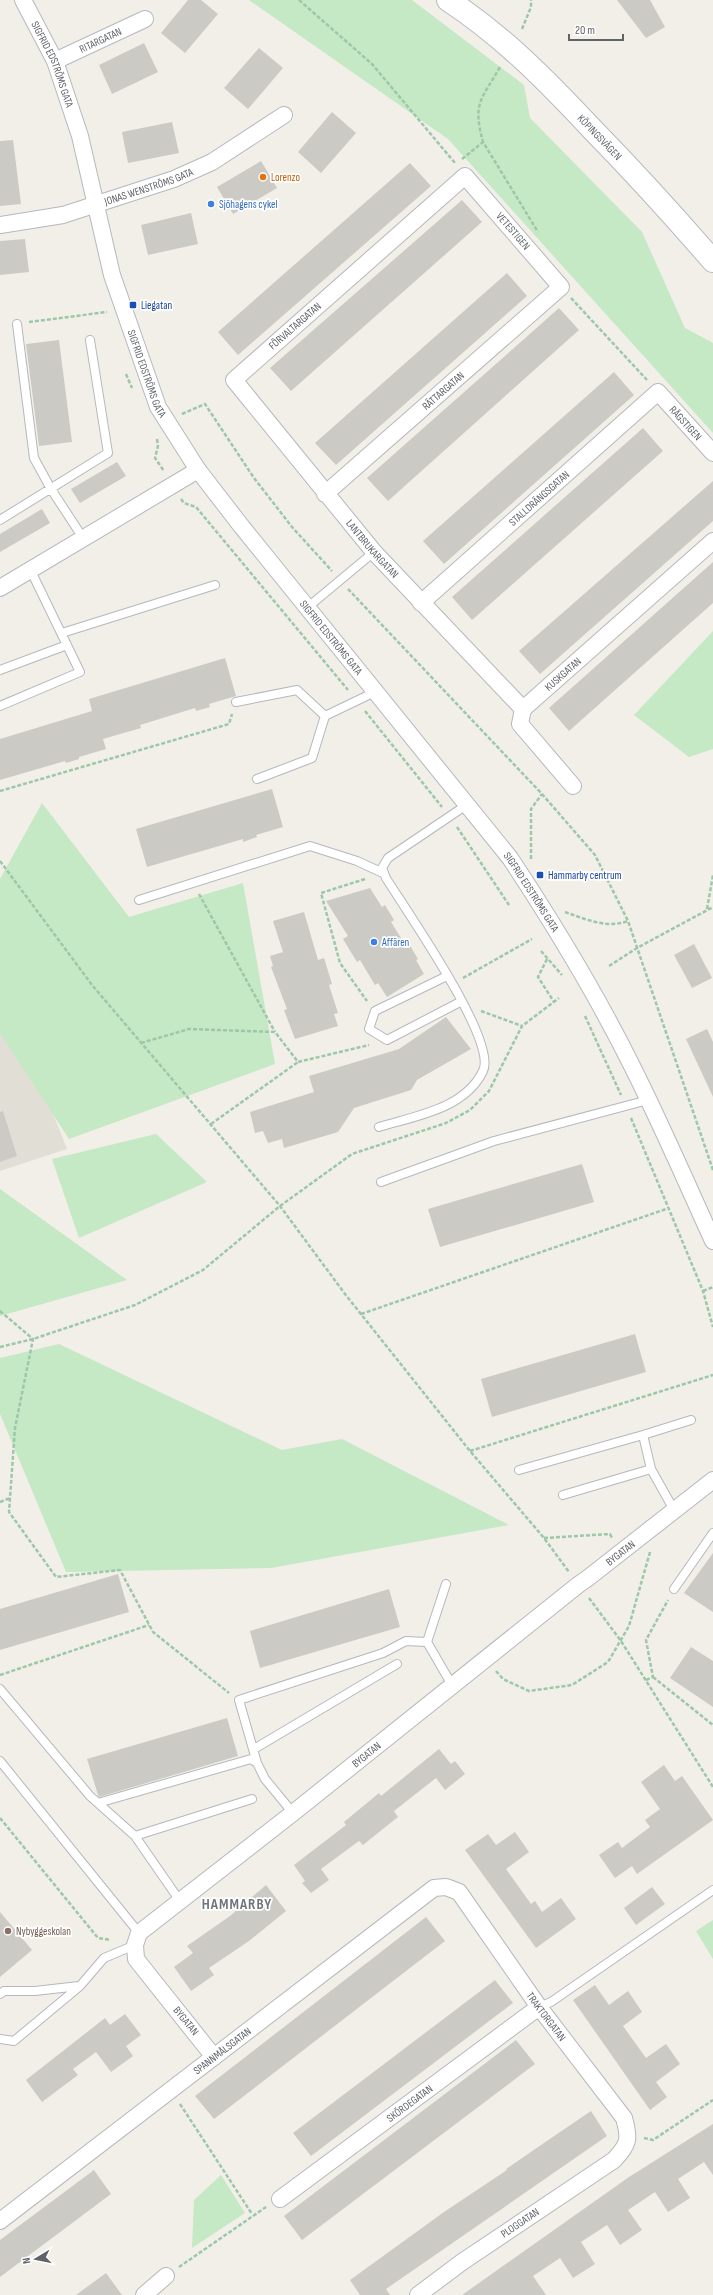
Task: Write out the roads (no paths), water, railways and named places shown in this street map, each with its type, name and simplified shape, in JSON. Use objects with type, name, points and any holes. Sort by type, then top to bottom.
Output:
[{"type":"main road","name":"KÖPINGSVÄGEN","points":[[448,0],[479,20]]},
{"type":"main road","name":"KÖPINGSVÄGEN","points":[[461,0],[479,20],[535,68],[653,193],[713,261]]},
{"type":"street","name":"SIGFRID EDSTRÖMS GATA","points":[[23,0],[55,61],[80,136],[112,275],[158,406],[198,470],[242,527],[377,691],[510,858],[544,910],[607,1019],[648,1100],[713,1241]]},
{"type":"street","name":"RITARGATAN","points":[[55,61],[145,19]]},
{"type":"street","name":"JONAS WENSTRÖMS GATA","points":[[0,225],[63,216],[174,178],[212,162],[284,115]]},
{"type":"street","name":"VETESTIGEN","points":[[461,170],[561,287]]},
{"type":"street","name":"FÖRVALTARGATAN","points":[[325,494],[234,380],[461,170]]},
{"type":"street","name":"RÄTTARGATAN","points":[[325,494],[561,287]]},
{"type":"street","name":"RÅGSTIGEN","points":[[658,392],[713,454]]},
{"type":"street","name":"STALLDRÄNGSGATAN","points":[[421,603],[658,392]]},
{"type":"street","points":[[0,588],[198,470]]},
{"type":"street","name":"LANTBRUKARGATAN","points":[[325,494],[374,552],[421,603]]},
{"type":"street","name":"KUSKGATAN","points":[[523,709],[713,541]]},
{"type":"street","points":[[421,603],[523,709],[520,724],[572,786]]},
{"type":"street","name":"BYGATAN","points":[[214,2057],[136,1959],[137,1939],[180,1901],[713,1480]]},
{"type":"street","name":"SPANNMÅLSGATAN","points":[[0,2221],[434,1888],[448,1888]]},
{"type":"street","name":"TRAKTORGATAN","points":[[448,1888],[459,1892],[539,2006],[624,2118],[628,2134],[626,2147],[622,2151]]},
{"type":"street","name":"SKÖRDEGATAN","points":[[280,2199],[539,2006]]},
{"type":"street","name":"PLOGGATAN","points":[[418,2295],[462,2262],[614,2160],[622,2151]]},
{"type":"street","points":[[144,2295],[166,2276]]},
{"type":"lane","points":[[17,324],[34,458],[51,489],[83,538]]},
{"type":"lane","points":[[0,520],[108,453],[90,340]]},
{"type":"lane","points":[[308,607],[374,552]]},
{"type":"lane","points":[[0,706],[80,672],[62,632],[30,569]]},
{"type":"lane","points":[[62,632],[215,585]]},
{"type":"lane","points":[[0,670],[67,645]]},
{"type":"lane","points":[[236,702],[297,690],[324,716]]},
{"type":"lane","points":[[257,779],[312,758],[324,716],[377,691]]},
{"type":"lane","points":[[383,873],[384,863],[388,858],[468,804]]},
{"type":"lane","points":[[139,900],[310,846],[357,861],[383,873],[464,1003],[482,1042],[485,1058],[484,1070],[477,1081],[453,1103],[379,1127]]},
{"type":"lane","points":[[447,976],[375,1011],[370,1029],[387,1040],[464,1003]]},
{"type":"lane","points":[[381,1182],[494,1141],[648,1100]]},
{"type":"lane","points":[[519,1470],[691,1420]]},
{"type":"lane","points":[[643,1435],[651,1469],[674,1510]]},
{"type":"lane","points":[[563,1495],[651,1469]]},
{"type":"lane","points":[[674,1589],[713,1533]]},
{"type":"lane","points":[[446,1584],[427,1642],[452,1686]]},
{"type":"lane","points":[[293,1813],[265,1779],[257,1764],[239,1700],[384,1653],[406,1641],[427,1642]]},
{"type":"lane","points":[[254,1749],[397,1664]]},
{"type":"lane","points":[[0,1689],[98,1803],[135,1836],[180,1901]]},
{"type":"lane","points":[[98,1803],[251,1758],[257,1764]]},
{"type":"lane","points":[[0,1761],[137,1939],[104,1958],[80,1986],[14,2041],[0,2039]]},
{"type":"lane","points":[[135,1836],[252,1799]]},
{"type":"lane","points":[[539,2006],[551,2002],[713,1890]]},
{"type":"lane","points":[[0,1994],[4,1991],[35,1991],[80,1986]]},
{"type":"place","name":"Lorenzo","points":[[263,177]]},
{"type":"place","name":"Sjöhagens cykel","points":[[211,204]]},
{"type":"place","name":"Liegatan","points":[[133,305]]},
{"type":"place","name":"Hammarby centrum","points":[[540,875]]},
{"type":"place","name":"Affären","points":[[374,942]]},
{"type":"place","name":"Nybyggeskolan","points":[[8,1931]]},
{"type":"district","name":"HAMMARBY","points":[[237,1904]]}]
